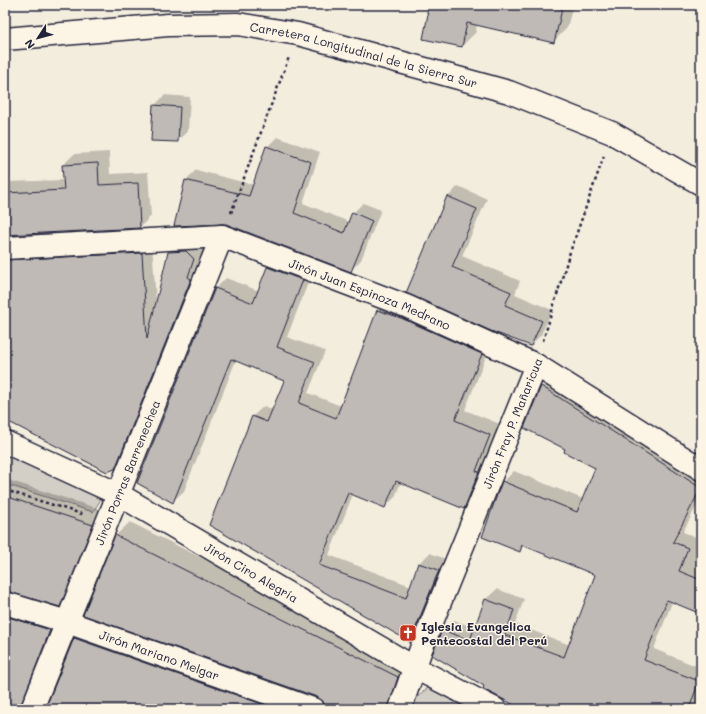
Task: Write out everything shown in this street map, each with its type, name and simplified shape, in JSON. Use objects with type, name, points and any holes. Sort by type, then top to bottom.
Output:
[{"type":"main road","name":"Carretera Longitudinal de la Sierra Sur","points":[[5,39],[168,25],[238,24],[298,34],[509,92],[612,133],[701,184]]},
{"type":"main road","name":"Jirón Juan Espinoza Medrano","points":[[5,248],[222,236],[406,306],[536,365],[701,469]]},
{"type":"main road","name":"Jirón Porras Barrenechea","points":[[32,709],[222,236]]},
{"type":"main road","name":"Jirón Fray P. Mañaricua","points":[[400,709],[536,365]]},
{"type":"main road","name":"Jirón Ciro Alegría","points":[[5,442],[118,494],[415,668],[494,709]]},
{"type":"main road","name":"Jirón Mariano Melgar","points":[[5,603],[67,622],[313,709]]},
{"type":"path","points":[[222,236],[298,34]]},
{"type":"path","name":"Jirón Fray P. Mañaricua","points":[[536,365],[569,255],[612,133]]},
{"type":"path","points":[[5,490],[107,522]]},
{"type":"shaded area","points":[[5,453],[101,499],[93,512],[5,484]]},
{"type":"shaded area","points":[[435,685],[471,709],[411,709],[420,694],[426,689]]},
{"type":"building","points":[[428,5],[563,5],[554,43],[467,23],[462,47],[423,39],[428,14]]},
{"type":"building","points":[[153,105],[180,107],[178,142],[151,141]]},
{"type":"building","points":[[266,146],[311,162],[294,213],[344,233],[352,212],[372,221],[351,272],[226,224],[174,226],[185,180],[249,196]]},
{"type":"building","points":[[98,163],[99,185],[138,183],[140,228],[5,235],[5,193],[64,190],[62,165]]},
{"type":"building","points":[[447,196],[477,209],[452,267],[511,292],[505,305],[542,321],[531,346],[491,331],[406,293]]},
{"type":"building","points":[[186,251],[194,259],[188,277],[191,279],[115,469],[107,472],[5,420],[5,260],[142,253],[147,339],[168,252]]},
{"type":"building","points":[[267,267],[303,280],[277,347],[315,362],[299,403],[336,418],[377,310],[401,318],[482,354],[455,420],[490,435],[476,471],[479,472],[464,509],[396,481],[385,508],[348,493],[319,565],[406,598],[418,563],[439,570],[410,642],[209,525],[252,416],[267,422],[284,381],[231,359],[173,503],[137,483],[215,288],[253,303]]},
{"type":"building","points":[[541,386],[701,488],[673,542],[688,548],[679,571],[701,580],[701,614],[667,600],[644,660],[699,681],[689,709],[522,709],[483,689],[484,686],[432,655],[442,630],[470,640],[485,599],[514,610],[505,635],[564,657],[595,575],[522,545],[520,552],[482,537],[502,481],[577,512],[595,468],[564,452],[565,449],[524,428]]},
{"type":"building","points":[[5,496],[93,525],[60,607],[5,591]]},
{"type":"building","points":[[115,535],[398,677],[388,709],[325,709],[323,701],[317,697],[83,615]]},
{"type":"building","points":[[5,616],[50,630],[20,709],[5,709]]},
{"type":"building","points":[[74,638],[276,709],[45,709]]},
{"type":"place","name":"Iglesia Evangelica Pentecostal del Perú","points":[[408,633]]}]
